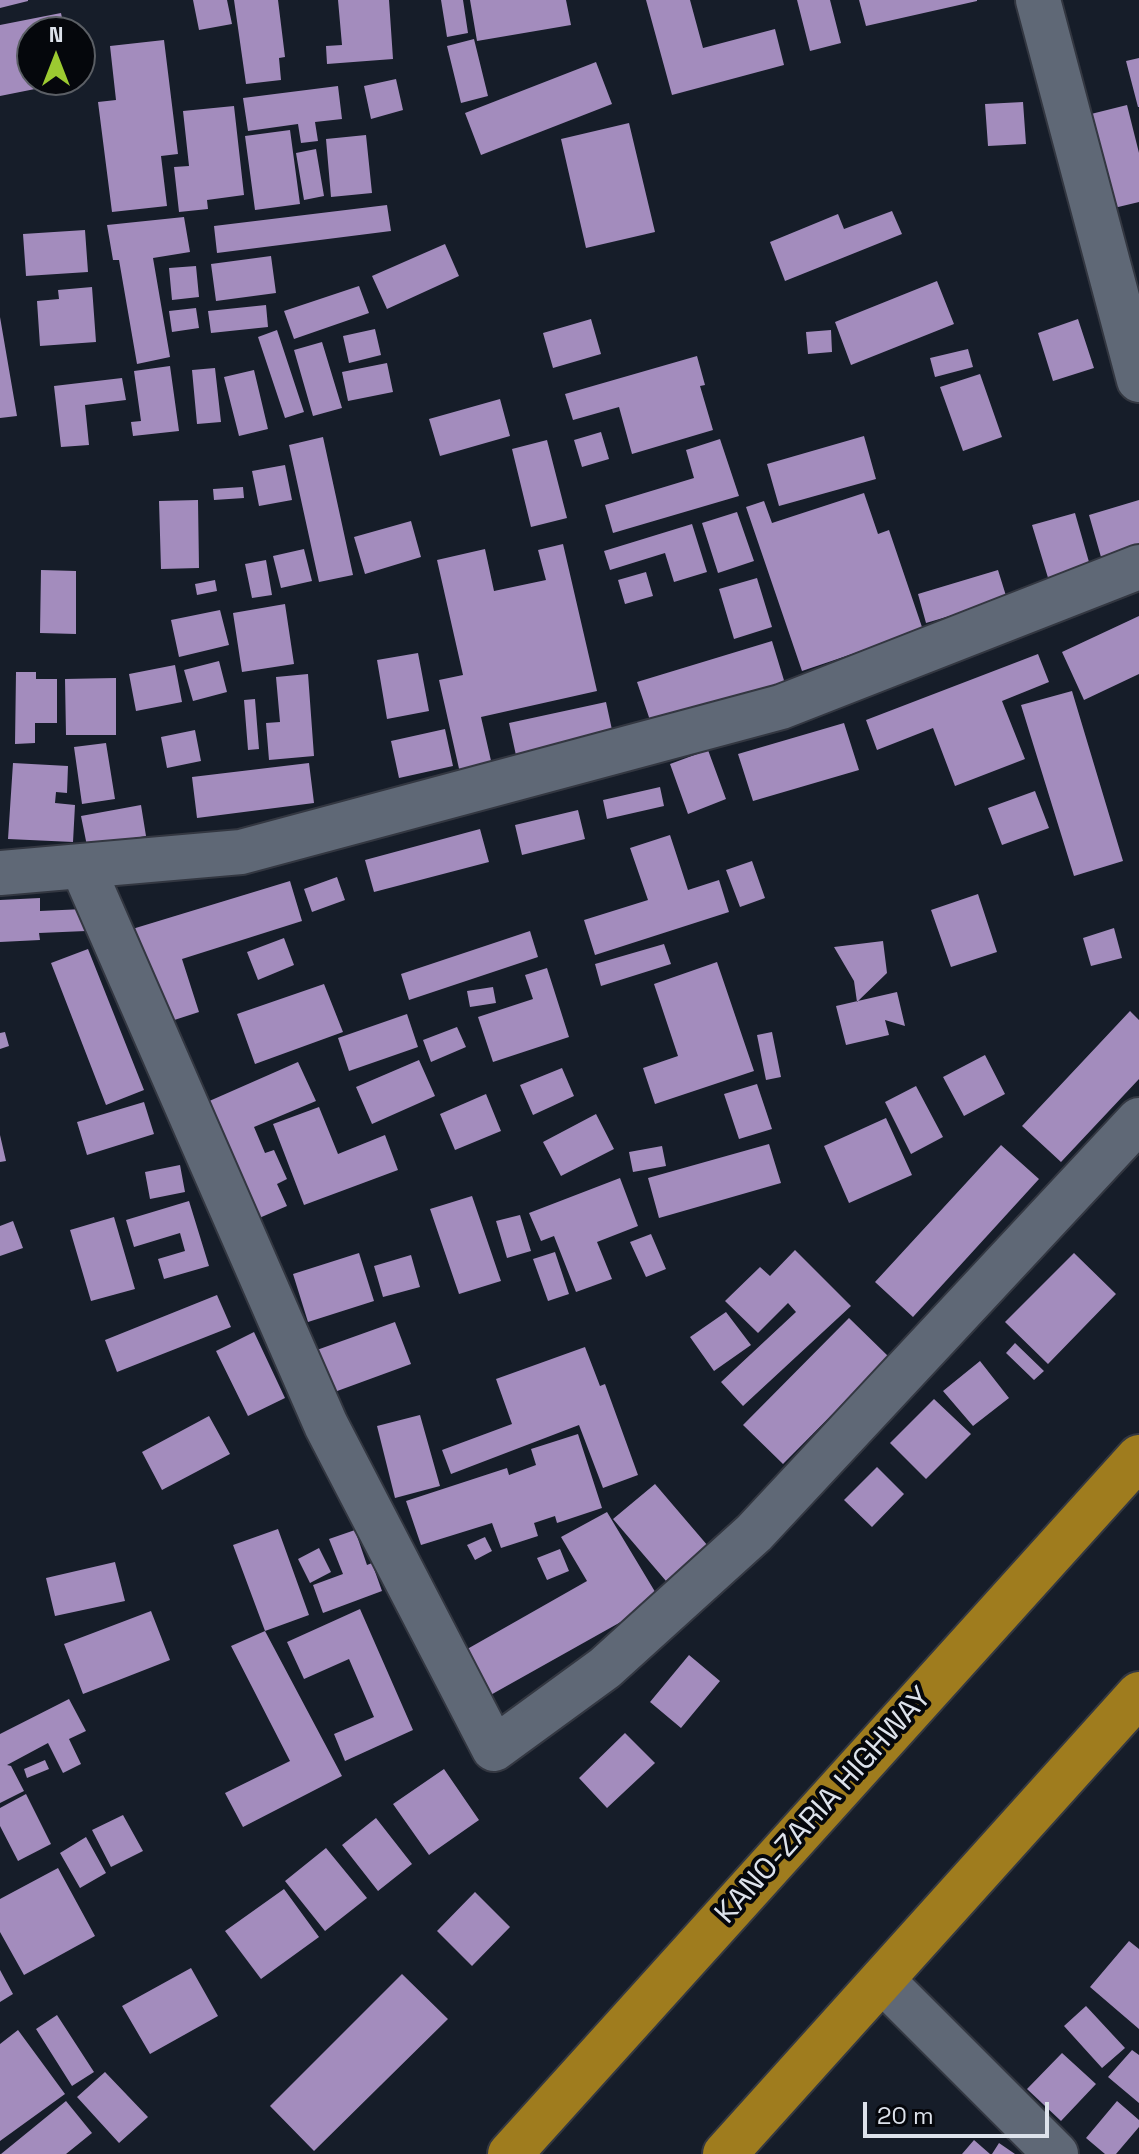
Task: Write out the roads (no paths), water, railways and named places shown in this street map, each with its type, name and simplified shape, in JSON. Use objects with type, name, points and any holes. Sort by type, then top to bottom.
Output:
[{"type":"highway","name":"KANO-ZARIA HIGHWAY","points":[[510,2154],[1139,1457]]},
{"type":"highway","points":[[725,2154],[1139,1694]]},
{"type":"street","points":[[1038,0],[1139,380]]},
{"type":"street","points":[[0,873],[241,852],[781,707],[1139,567]]},
{"type":"street","points":[[82,866],[326,1425],[494,1749],[605,1668],[754,1533],[1139,1120]]},
{"type":"street","points":[[882,1980],[1056,2154]]}]
